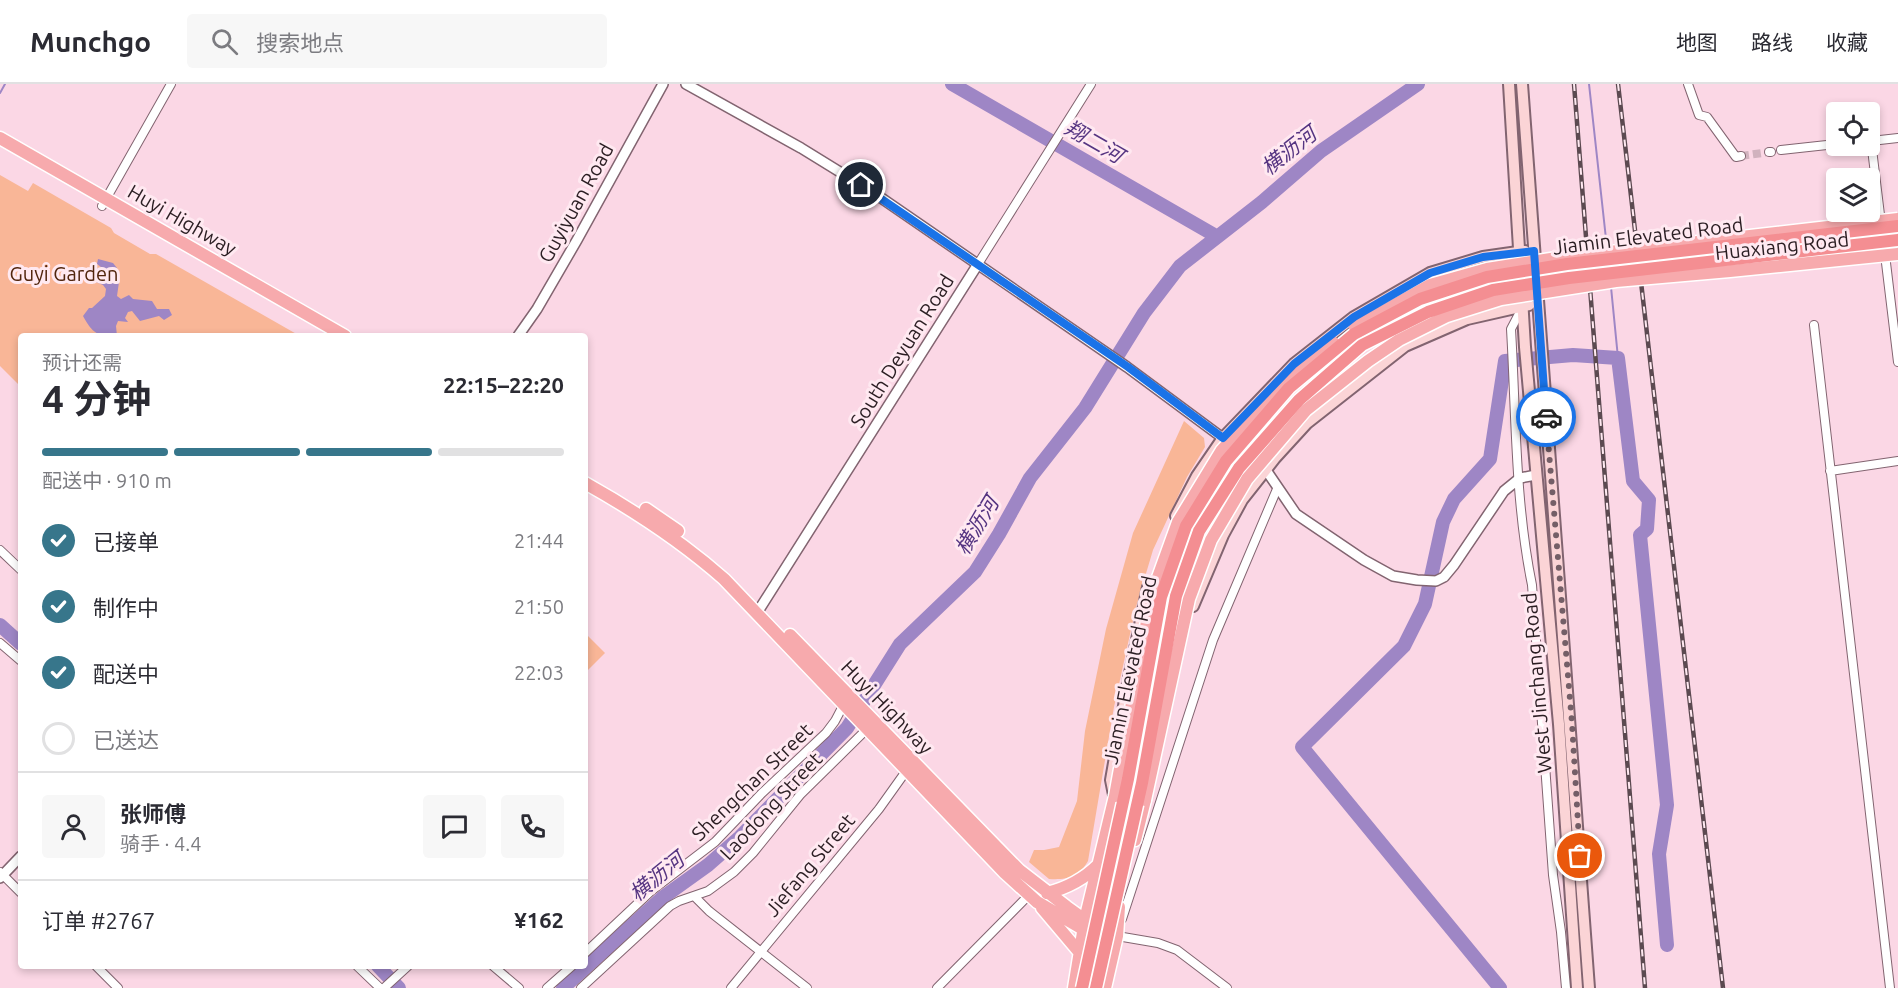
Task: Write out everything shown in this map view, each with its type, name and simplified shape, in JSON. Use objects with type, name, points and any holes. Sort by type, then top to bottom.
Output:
[{"type":"highway","name":"Jiamin Elevated Road","points":[[1082,988],[1130,769],[1161,597],[1186,526],[1226,461],[1290,388],[1354,334],[1420,299],[1487,277],[1567,264],[1898,226]]},
{"type":"highway","name":"Jiamin Elevated Road","points":[[1095,988],[1143,783],[1176,597],[1199,531],[1239,468],[1299,400],[1362,345],[1428,312],[1493,290],[1569,278],[1898,240]]},
{"type":"main road","points":[[1509,84],[1523,307]]},
{"type":"main road","points":[[1145,800],[1155,780],[1195,600],[1223,535],[1242,500],[1307,423],[1405,346],[1467,319],[1538,303],[1522,84]]},
{"type":"main road","name":"Huyi Highway","points":[[0,138],[324,333]]},
{"type":"main road","name":"Huyi Highway","points":[[0,148],[104,202],[340,333]]},
{"type":"main road","name":"Huaxiang Road","points":[[1084,925],[1114,796],[1152,594],[1178,522],[1222,450],[1286,381],[1353,328],[1430,285],[1487,269],[1557,258],[1898,219]]},
{"type":"main road","points":[[1114,796],[1111,780],[1147,592],[1173,521],[1197,476],[1223,438],[1294,364],[1354,317],[1430,273],[1483,257],[1534,251]]},
{"type":"main road","name":"Huaxiang Road","points":[[1117,936],[1118,911],[1189,599],[1210,540],[1247,479],[1306,410],[1368,361],[1399,340],[1447,316],[1501,299],[1616,281],[1730,272],[1898,254]]},
{"type":"main road","name":"West Jinchang Road","points":[[1538,303],[1572,723],[1589,988]]},
{"type":"main road","name":"West Jinchang Road","points":[[1523,307],[1527,376],[1559,724],[1577,988]]},
{"type":"main road","name":"Huyi Highway","points":[[588,476],[664,521],[698,546],[1038,897],[1084,925],[1117,936]]},
{"type":"main road","name":"Huyi Highway","points":[[588,485],[651,522],[694,553],[760,610]]},
{"type":"main road","name":"Huyi Highway","points":[[910,766],[1019,870],[1038,897]]},
{"type":"main road","points":[[1080,953],[1038,897],[1086,877],[1098,864]]},
{"type":"main road","points":[[1084,925],[1113,951]]},
{"type":"main road","points":[[1074,988],[1084,925]]},
{"type":"main road","points":[[1105,988],[1117,936]]},
{"type":"street","points":[[104,202],[171,84]]},
{"type":"street","name":"Guyiyuan Road","points":[[520,333],[578,240],[663,84]]},
{"type":"street","points":[[686,84],[801,148],[866,188],[1128,367],[1266,470],[1296,514],[1355,554],[1393,576],[1436,581],[1444,577],[1504,491],[1520,478],[1536,475]]},
{"type":"street","name":"South Deyuan Road","points":[[760,610],[1091,84]]},
{"type":"street","points":[[1688,84],[1699,115],[1707,117],[1736,157],[1741,156]]},
{"type":"street","points":[[1880,140],[1898,138]]},
{"type":"street","points":[[1781,150],[1826,145]]},
{"type":"street","points":[[1872,156],[1898,362]]},
{"type":"street","points":[[1523,307],[1511,329],[1520,478],[1525,548],[1532,585],[1553,875],[1566,988]]},
{"type":"street","points":[[1814,325],[1890,988]]},
{"type":"street","points":[[1830,471],[1898,461]]},
{"type":"street","points":[[1227,988],[1177,950],[1158,943],[1117,936],[1213,639],[1277,489]]},
{"type":"street","points":[[0,550],[18,567]]},
{"type":"street","points":[[0,643],[18,658]]},
{"type":"street","name":"Shengchan Street","points":[[588,950],[651,891],[715,842],[762,793],[826,733],[849,703]]},
{"type":"street","name":"Laodong Street","points":[[581,988],[670,906],[695,897],[715,886],[743,864],[791,805],[866,722]]},
{"type":"street","name":"Jiefang Street","points":[[731,988],[879,809],[910,766]]},
{"type":"street","points":[[18,859],[1,875],[18,889]]},
{"type":"street","points":[[695,897],[807,988]]},
{"type":"street","points":[[937,988],[1038,897]]},
{"type":"street","points":[[99,969],[118,988]]},
{"type":"street","points":[[361,969],[384,986],[405,969]]},
{"type":"street","points":[[497,969],[519,988]]},
{"type":"street","points":[[547,988],[569,969]]},
{"type":"green space","name":"Guyi Garden","points":[[0,175],[28,191],[33,183],[111,228],[114,233],[150,254],[156,254],[295,333],[18,333],[18,384],[0,366]]},
{"type":"green space","points":[[1184,421],[1204,438],[1205,447],[1187,477],[1153,550],[1136,607],[1114,707],[1088,861],[1077,874],[1062,879],[1049,879],[1029,862],[1034,850],[1059,847],[1077,801],[1085,731],[1106,629],[1133,533]]},
{"type":"green space","points":[[588,636],[605,653],[588,670]]},
{"type":"shaded area","points":[[98,259],[113,263],[117,268],[108,271],[106,275],[113,282],[119,282],[117,296],[121,299],[129,295],[133,299],[152,301],[157,309],[169,309],[172,315],[164,320],[159,316],[140,321],[132,311],[128,312],[125,318],[128,322],[118,321],[117,333],[96,333],[83,316],[89,308],[105,296],[106,289],[91,277],[94,270],[101,267],[97,264]]},
{"type":"waterway","points":[[0,93],[5,84]]},
{"type":"waterway","name":"翔二河","points":[[952,84],[1216,236]]},
{"type":"waterway","name":"横沥河","points":[[588,965],[662,898],[708,865],[740,837],[847,728],[900,644],[975,572],[1030,478],[1085,408],[1144,313],[1180,266],[1262,202],[1321,151],[1418,84]]},
{"type":"waterway","points":[[1589,84],[1607,248]]},
{"type":"waterway","points":[[1611,287],[1618,358]]},
{"type":"waterway","points":[[1500,988],[1302,747],[1404,646],[1425,604],[1443,522],[1454,499],[1490,459],[1505,361],[1573,355],[1618,358],[1633,481],[1649,500],[1647,529],[1640,535],[1667,805],[1659,854],[1667,945]]},
{"type":"waterway","points":[[0,625],[18,641]]},
{"type":"waterway","points":[[381,969],[399,988]]},
{"type":"waterway","name":"横沥河","points":[[563,988],[584,969]]},
{"type":"tunnel","points":[[1741,156],[1769,152]]},
{"type":"railway","points":[[1574,84],[1645,988]]},
{"type":"railway","points":[[1618,84],[1723,988]]},
{"type":"way so far","points":[[1546,417],[1572,723],[1580,856]]},
{"type":"route","points":[[861,185],[1128,367],[1223,438],[1294,364],[1354,317],[1430,273],[1483,257],[1534,251],[1546,417]]}]
